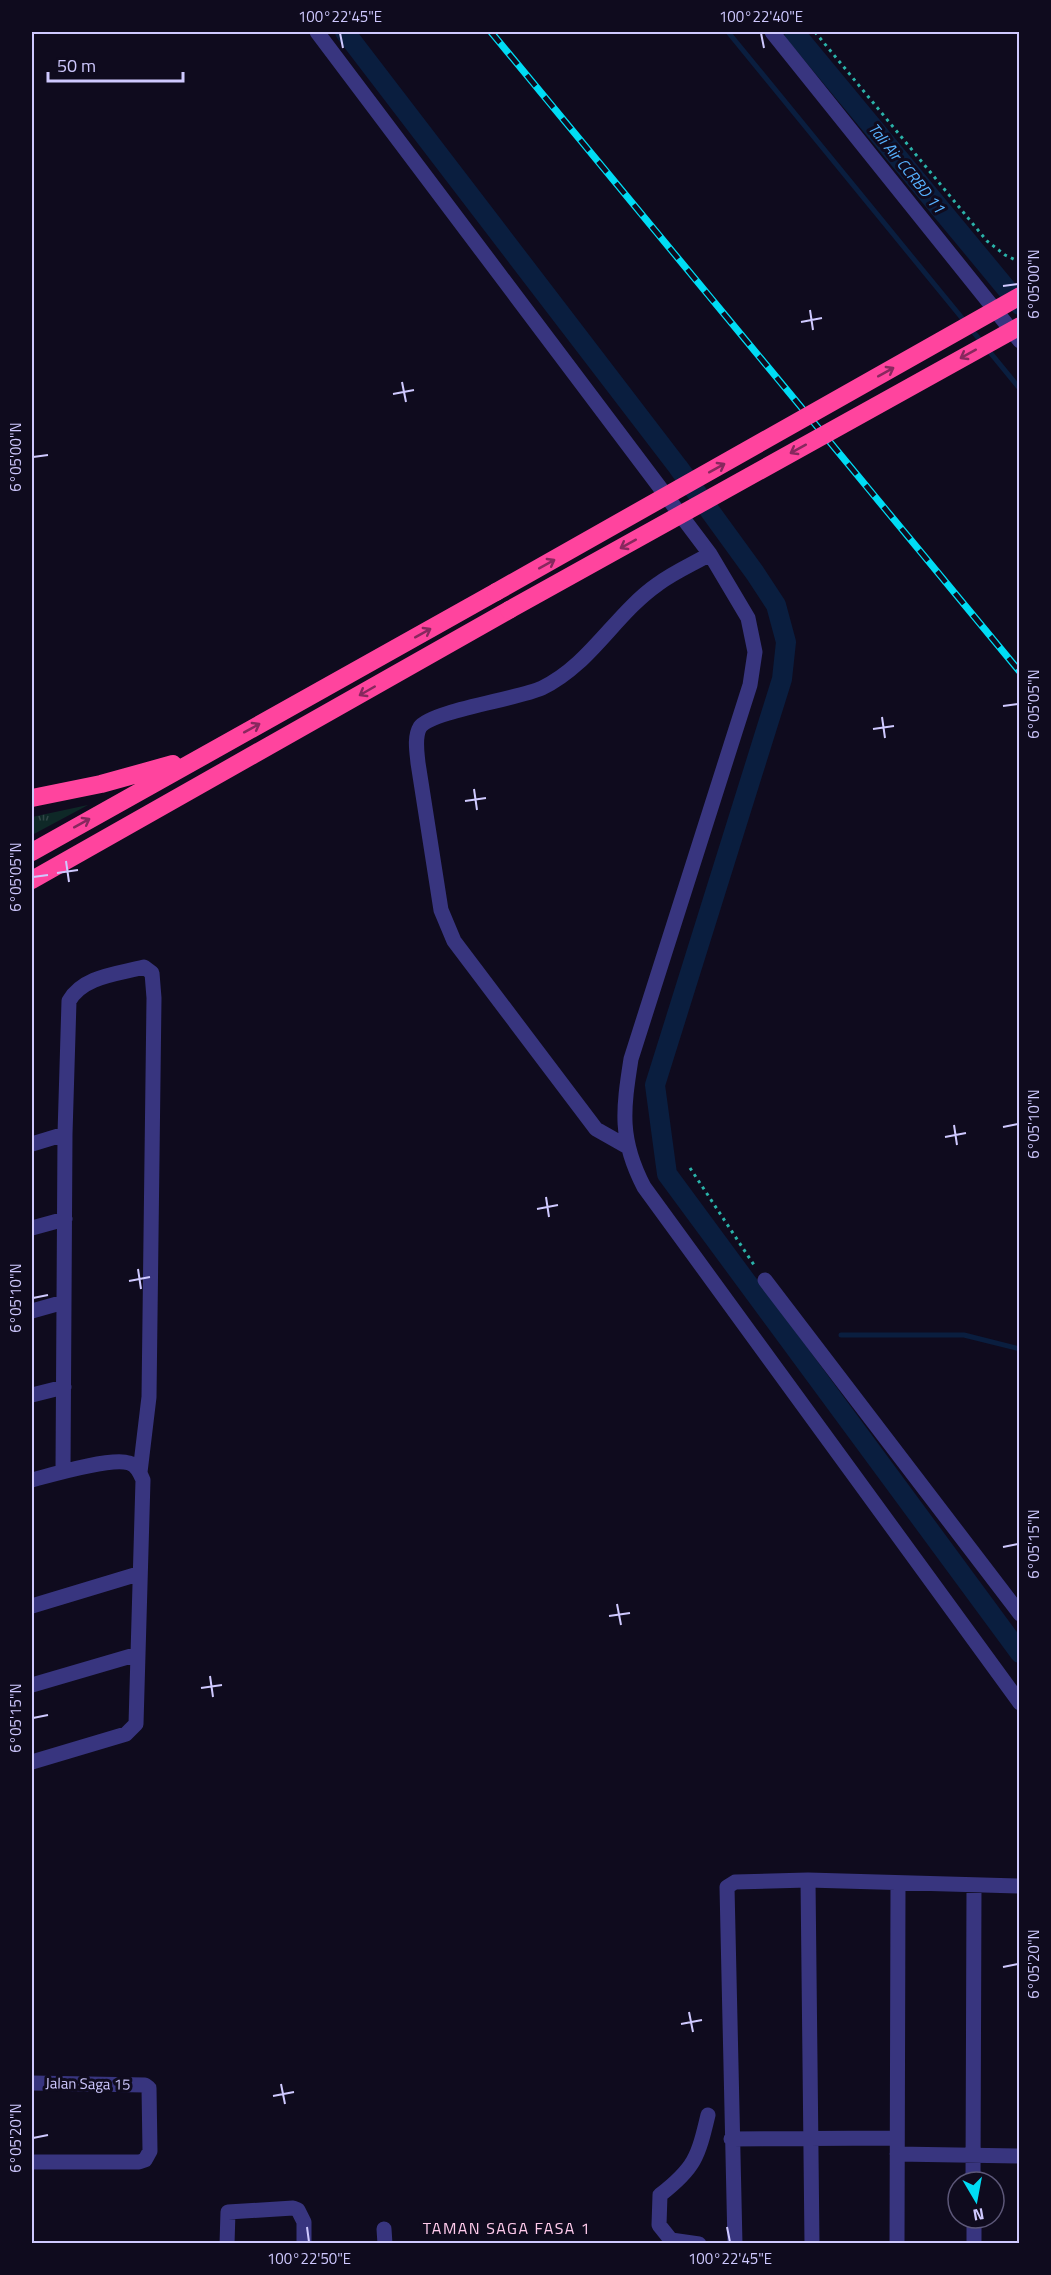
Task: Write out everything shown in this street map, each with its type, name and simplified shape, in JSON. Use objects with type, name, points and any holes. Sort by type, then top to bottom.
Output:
[{"type":"highway","points":[[32,852],[1020,296]]},
{"type":"highway","points":[[32,878],[1020,326]]},
{"type":"highway","points":[[32,798],[101,784],[202,756]]},
{"type":"street","points":[[317,32],[710,554],[732,589],[750,625],[755,652],[750,685],[632,1059],[625,1103],[626,1146],[644,1187],[1020,1704]]},
{"type":"street","points":[[772,32],[1020,341]]},
{"type":"street","points":[[626,1146],[596,1129],[454,941],[446,925],[418,763],[416,739],[419,729],[432,719],[524,696],[557,681],[657,584],[710,554]]},
{"type":"street","points":[[32,1762],[126,1734],[133,1728],[137,1719],[138,1574],[143,1480],[140,1472],[149,1397],[154,998],[152,973],[144,967],[89,982],[74,993],[69,1001],[65,1134],[63,1471]]},
{"type":"street","points":[[32,1143],[65,1134]]},
{"type":"street","points":[[32,1228],[64,1219]]},
{"type":"street","points":[[765,1280],[1020,1614]]},
{"type":"street","points":[[32,1311],[64,1302]]},
{"type":"street","points":[[32,1395],[64,1387]]},
{"type":"street","points":[[32,1480],[63,1471],[126,1462],[140,1472]]},
{"type":"street","points":[[32,1606],[138,1574]]},
{"type":"street","points":[[32,1685],[138,1654]]},
{"type":"street","points":[[808,1880],[812,2244]]},
{"type":"street","points":[[735,2244],[725,1895],[727,1887],[735,1882],[808,1880],[898,1885],[1020,1886]]},
{"type":"street","points":[[897,2244],[898,1885]]},
{"type":"street","points":[[973,2170],[974,1886]]},
{"type":"street","name":"Jalan Saga 15","points":[[32,2083],[145,2085],[150,2093],[150,2151],[145,2160],[32,2162]]},
{"type":"street","points":[[699,2244],[671,2240],[659,2225],[660,2194],[686,2175],[700,2146],[708,2115]]},
{"type":"street","points":[[731,2139],[897,2138]]},
{"type":"street","points":[[897,2154],[1020,2156]]},
{"type":"street","points":[[227,2244],[228,2212],[293,2208],[298,2210],[304,2222],[304,2244]]},
{"type":"path","points":[[815,32],[987,241],[1005,255],[1020,262]]},
{"type":"path","points":[[690,1168],[765,1280]]},
{"type":"green space","points":[[88,805],[32,835],[32,817]]},
{"type":"waterway","points":[[345,32],[678,467],[776,605],[786,642],[782,679],[655,1085],[667,1174],[1020,1653]]},
{"type":"waterway","points":[[728,32],[1020,389]]},
{"type":"waterway","name":"Tali Air CCRBD 11","points":[[794,32],[1020,305]]},
{"type":"waterway","points":[[841,1335],[964,1335],[1020,1349]]},
{"type":"railway","points":[[491,32],[1020,672]]},
{"type":"district","name":"TAMAN SAGA FASA 1","points":[[507,2228]]}]
